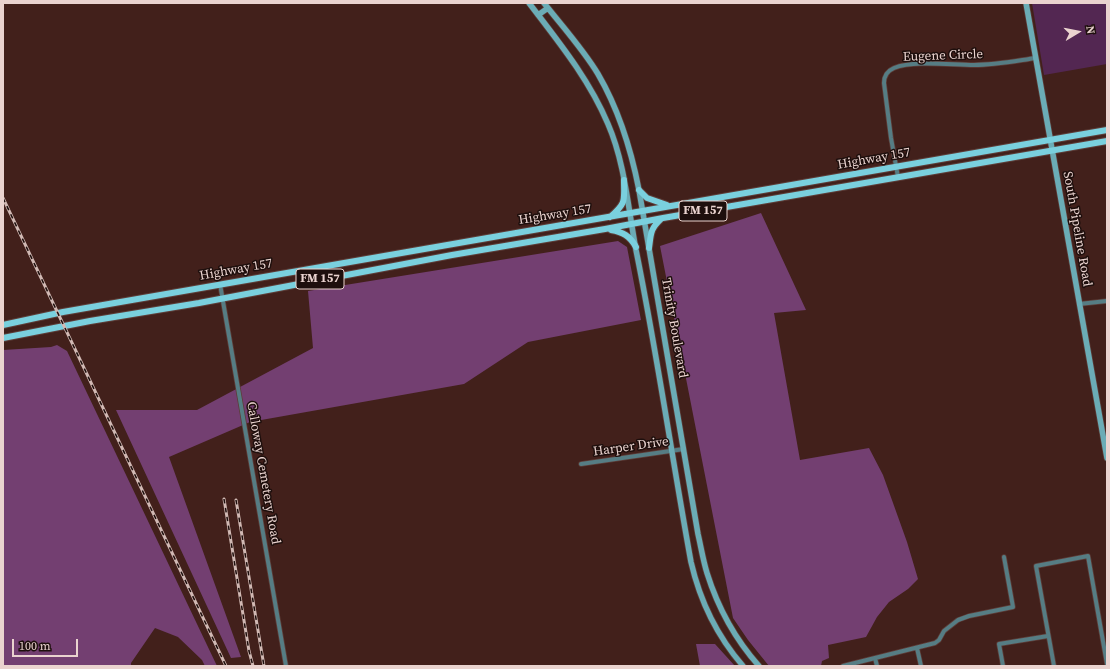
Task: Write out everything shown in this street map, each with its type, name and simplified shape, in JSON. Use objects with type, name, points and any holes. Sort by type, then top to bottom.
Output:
[{"type":"main road","name":"Trinity Boulevard","points":[[528,3],[585,79],[615,140],[624,180],[651,327],[690,562],[695,581],[706,609],[722,639],[743,666]]},
{"type":"main road","name":"Trinity Boulevard","points":[[544,3],[597,73],[612,100],[629,148],[639,190],[698,534],[706,572],[719,606],[746,651],[759,666]]},
{"type":"main road","name":"South Pipeline Road","points":[[1026,3],[1107,458]]},
{"type":"main road","points":[[538,15],[548,8]]},
{"type":"main road","name":"FM 157","points":[[1050,140],[1107,130]]},
{"type":"main road","name":"Highway 157","points":[[26,320],[63,312],[458,242],[1050,140]]},
{"type":"main road","name":"FM 157","points":[[1052,150],[1107,141]]},
{"type":"main road","name":"Highway 157","points":[[3,338],[460,253],[605,229],[1052,150]]},
{"type":"main road","points":[[609,217],[620,209],[624,201],[624,180]]},
{"type":"main road","points":[[639,190],[647,198],[669,206]]},
{"type":"main road","points":[[649,248],[650,233],[654,225],[662,218]]},
{"type":"main road","points":[[605,229],[621,232],[628,236],[636,247]]},
{"type":"main road","points":[[458,242],[460,253]]},
{"type":"main road","points":[[3,320],[26,320]]},
{"type":"main road","name":"FM 157","points":[[3,325],[26,320]]},
{"type":"main road","points":[[651,327],[662,325]]},
{"type":"street","name":"Eugene Circle","points":[[898,177],[884,83],[884,77],[892,69],[912,65],[995,64],[1036,58]]},
{"type":"street","name":"Calloway Cemetery Road","points":[[220,284],[286,666]]},
{"type":"street","points":[[1079,304],[1107,301]]},
{"type":"street","name":"Harper Drive","points":[[581,464],[684,449]]},
{"type":"street","points":[[1054,666],[1036,566],[1088,556],[1107,664]]},
{"type":"street","points":[[844,666],[935,643],[939,640],[944,631],[958,620],[969,616],[1013,607],[1004,557]]},
{"type":"street","points":[[1003,666],[999,644],[1048,636]]},
{"type":"street","points":[[917,648],[921,666]]},
{"type":"street","points":[[875,658],[877,666]]},
{"type":"shaded area","points":[[1032,3],[1107,3],[1107,64],[1044,75]]},
{"type":"shaded area","points":[[761,213],[806,310],[774,313],[800,460],[869,448],[883,475],[907,542],[918,579],[908,589],[889,602],[877,617],[866,637],[828,645],[829,658],[822,661],[821,666],[769,666],[733,618],[660,246]]},
{"type":"shaded area","points":[[618,241],[627,247],[641,320],[528,342],[464,384],[250,422],[169,457],[241,657],[231,658],[116,410],[197,410],[313,348],[308,291]]},
{"type":"shaded area","points":[[57,345],[67,351],[217,666],[205,666],[202,660],[178,637],[155,628],[131,663],[131,666],[3,666],[3,350],[51,347]]},
{"type":"shaded area","points":[[696,644],[715,644],[735,666],[700,666]]},
{"type":"railway","points":[[3,198],[226,666]]},
{"type":"railway","points":[[224,499],[249,651],[253,666]]},
{"type":"railway","points":[[236,500],[264,666]]}]
